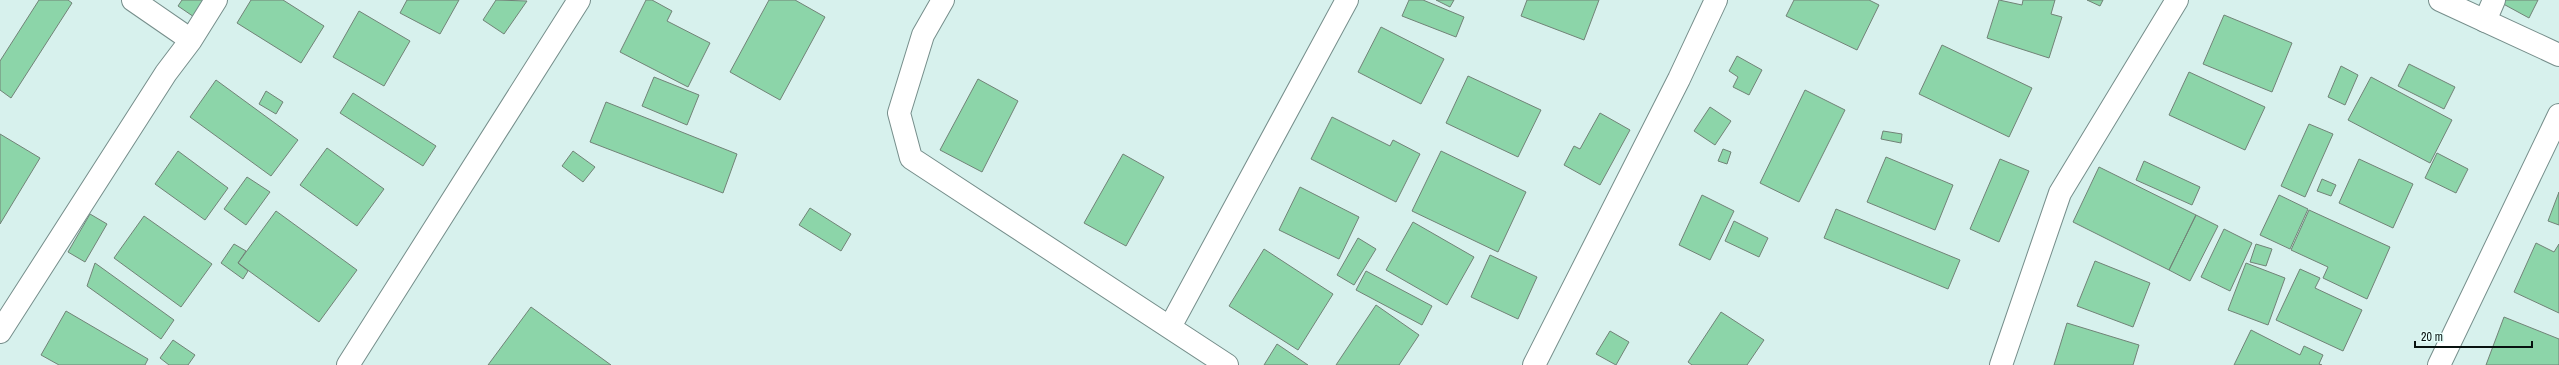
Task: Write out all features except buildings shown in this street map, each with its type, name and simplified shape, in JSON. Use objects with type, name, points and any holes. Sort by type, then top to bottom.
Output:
[{"type":"street","points":[[133,0],[191,40]]},
{"type":"street","points":[[0,332],[166,72],[191,40],[216,0]]},
{"type":"street","points":[[348,365],[579,0]]},
{"type":"street","points":[[943,0],[923,35],[898,113],[911,158],[1227,365]]},
{"type":"street","points":[[1170,327],[1347,0]]},
{"type":"street","points":[[1534,365],[1679,79],[1716,0]]},
{"type":"street","points":[[2001,365],[2060,193],[2177,0]]},
{"type":"street","points":[[2440,0],[2559,55]]},
{"type":"street","points":[[2485,21],[2494,0]]},
{"type":"street","points":[[2439,365],[2559,115]]}]
